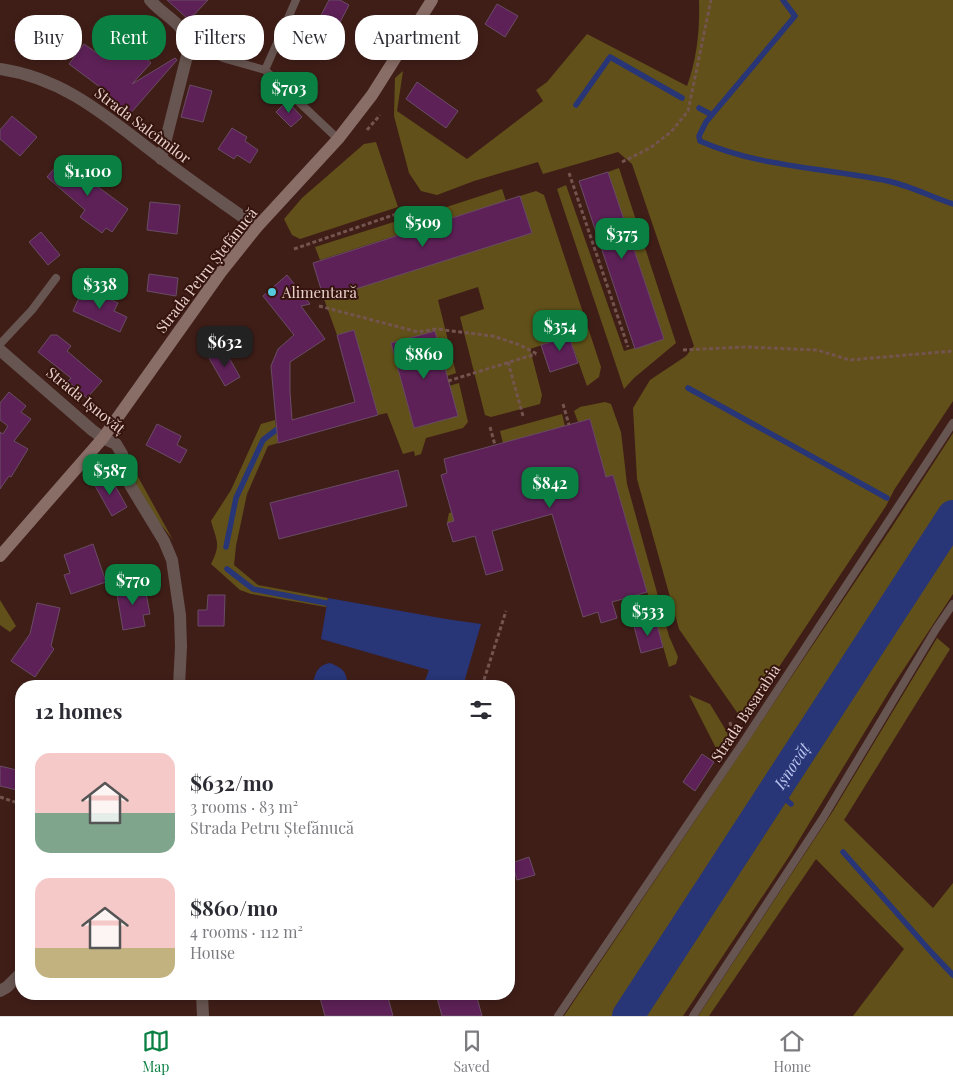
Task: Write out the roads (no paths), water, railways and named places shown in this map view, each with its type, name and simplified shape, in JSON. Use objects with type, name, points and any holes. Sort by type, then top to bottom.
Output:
[{"type":"main road","name":"Strada Petru Ștefănucă","points":[[0,556],[103,438],[221,272],[257,227],[338,139],[372,95],[432,0]]},
{"type":"street","points":[[150,0],[176,22]]},
{"type":"street","points":[[161,159],[186,60]]},
{"type":"street","name":"Strada Salcîmilor","points":[[0,69],[38,78],[66,90],[94,107],[161,159],[257,227]]},
{"type":"street","name":"Strada Ișnovăț","points":[[0,350],[103,438],[116,444],[122,454],[124,469],[130,485],[164,541],[172,560],[180,623],[179,680]]},
{"type":"street","points":[[0,991],[15,979]]},
{"type":"street","points":[[202,1000],[203,1016]]},
{"type":"lane","points":[[265,70],[296,0]]},
{"type":"lane","points":[[231,60],[265,70],[338,139]]},
{"type":"lane","points":[[0,344],[32,310],[56,278]]},
{"type":"lane","name":"Strada Basarabia","points":[[558,1016],[744,741],[953,424]]},
{"type":"lane","points":[[693,1016],[823,818],[936,629],[953,604]]},
{"type":"water","points":[[328,598],[481,624],[465,680],[425,680],[429,670],[321,639]]},
{"type":"water","points":[[330,663],[344,671],[347,680],[314,680],[319,668]]},
{"type":"waterway","points":[[783,0],[795,16],[706,122],[699,136],[700,141],[722,150],[769,162],[888,181],[953,204]]},
{"type":"waterway","points":[[576,105],[610,57],[682,98]]},
{"type":"waterway","points":[[699,108],[712,115]]},
{"type":"waterway","points":[[688,388],[887,498]]},
{"type":"waterway","points":[[226,547],[236,498],[263,440],[276,430]]},
{"type":"waterway","name":"Ișnovăț","points":[[628,1016],[953,516]]},
{"type":"waterway","points":[[227,569],[253,589],[326,603]]},
{"type":"waterway","points":[[776,791],[791,804]]},
{"type":"waterway","points":[[843,852],[953,975]]},
{"type":"place","name":"Alimentară","points":[[272,292]]}]
